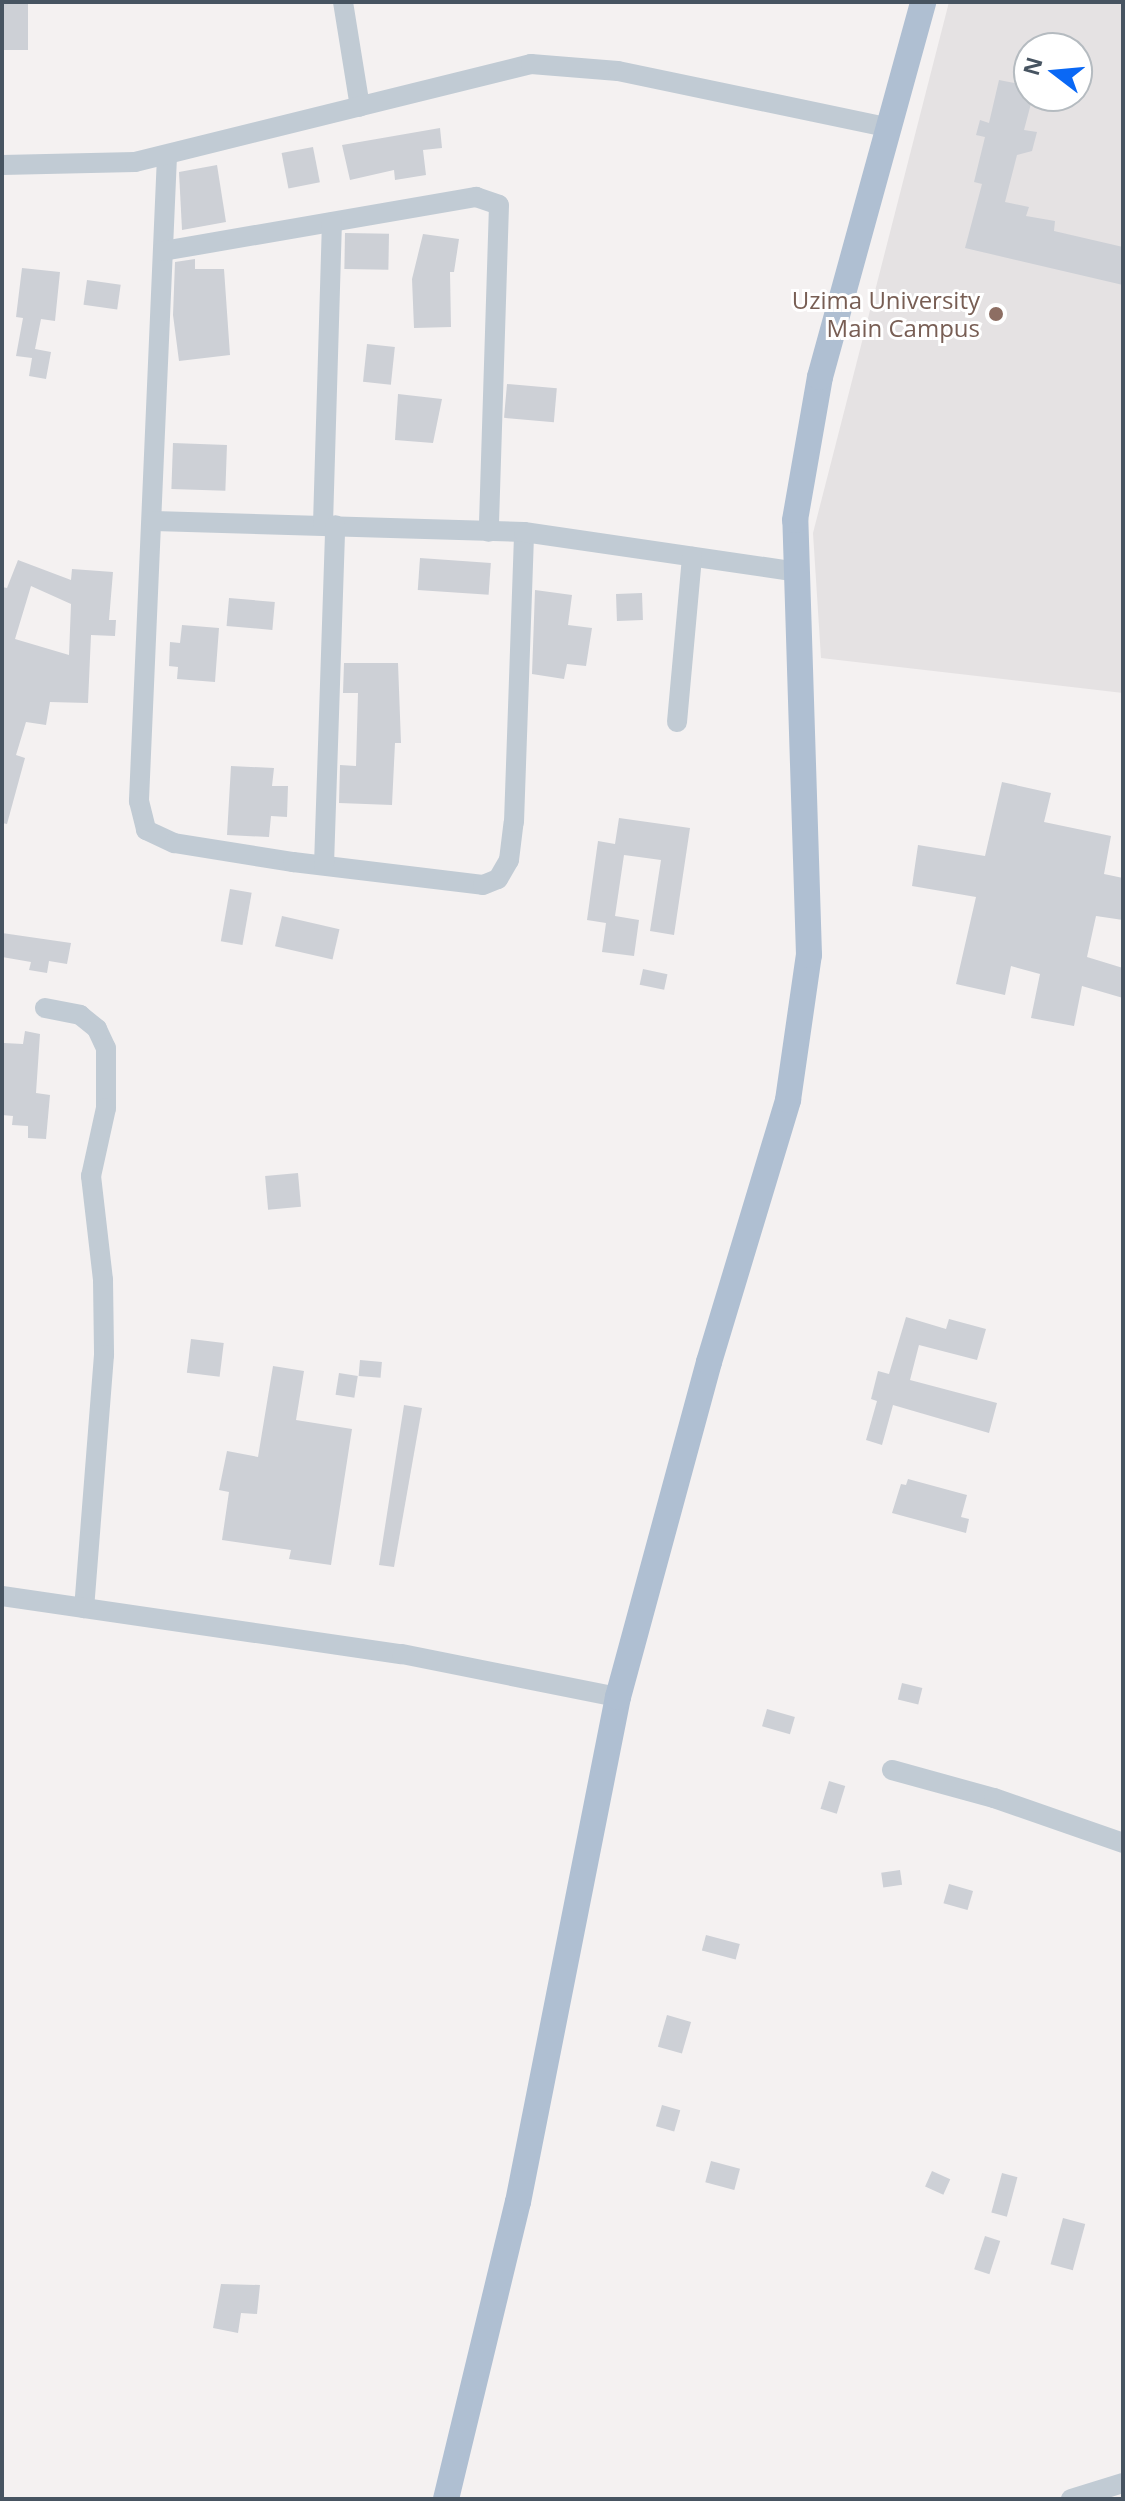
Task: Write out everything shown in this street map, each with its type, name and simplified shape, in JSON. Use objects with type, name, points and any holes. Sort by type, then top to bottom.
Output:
[{"type":"main road","points":[[446,2499],[518,2202],[618,1697],[709,1362],[773,1160],[801,1026],[809,955],[809,874],[792,571],[802,461],[820,377],[923,2]]},
{"type":"street","points":[[343,2],[360,107]]},
{"type":"street","points":[[2,165],[135,162],[494,71],[566,64],[887,127]]},
{"type":"street","points":[[167,156],[154,521],[139,801],[146,830],[174,843],[324,865],[483,885],[498,879],[509,860],[514,822],[524,532]]},
{"type":"street","points":[[163,251],[476,197],[499,205],[489,532]]},
{"type":"street","points":[[324,865],[332,222]]},
{"type":"street","points":[[154,521],[524,532],[792,571]]},
{"type":"street","points":[[677,722],[692,557]]},
{"type":"street","points":[[45,1008],[80,1015],[97,1029],[106,1048],[106,1108],[91,1176],[102,1265],[104,1355],[84,1608]]},
{"type":"street","points":[[2,1596],[402,1654],[618,1697]]},
{"type":"street","points":[[892,1770],[994,1798],[1123,1843]]},
{"type":"street","points":[[1071,2499],[1117,2489]]},
{"type":"shaded area","name":"Uzima University Main Campus","points":[[949,2],[1123,2],[1123,693],[821,658],[813,533]]},
{"type":"building","points":[[2,2],[28,2],[28,50],[2,50]]},
{"type":"building","points":[[999,80],[1013,83],[1013,112],[1029,112],[1024,130],[1037,132],[1032,151],[1017,155],[1005,202],[1029,207],[1026,216],[1055,221],[1054,231],[1123,247],[1123,285],[965,248],[982,184],[974,182],[985,137],[976,135],[980,120],[989,123]]},
{"type":"building","points":[[440,128],[442,148],[423,150],[426,175],[395,180],[394,170],[350,180],[342,145]]},
{"type":"building","points":[[313,147],[320,182],[288,188],[282,153]]},
{"type":"building","points":[[217,165],[226,222],[182,230],[179,172]]},
{"type":"building","points":[[345,233],[389,234],[388,270],[344,269]]},
{"type":"building","points":[[423,234],[459,239],[454,272],[450,272],[451,327],[414,328],[412,279]]},
{"type":"building","points":[[195,259],[195,269],[224,269],[230,355],[179,361],[173,315],[175,262]]},
{"type":"building","points":[[22,268],[60,272],[55,321],[41,319],[35,349],[51,352],[46,379],[29,376],[32,358],[16,356],[23,318],[16,317]]},
{"type":"building","points":[[87,280],[121,285],[117,309],[84,305]]},
{"type":"building","points":[[367,344],[395,347],[391,385],[363,382]]},
{"type":"building","points":[[507,384],[557,388],[554,422],[504,418]]},
{"type":"building","points":[[398,394],[442,399],[433,443],[395,440]]},
{"type":"building","points":[[173,443],[227,445],[225,491],[171,489]]},
{"type":"building","points":[[420,558],[491,563],[489,595],[418,590]]},
{"type":"building","points":[[18,560],[71,580],[72,569],[113,572],[109,620],[116,620],[115,636],[91,635],[88,703],[50,702],[46,725],[26,722],[16,755],[25,758],[7,824],[2,823],[2,587],[7,588]],"holes":[[[31,586],[71,604],[69,655],[15,639]]]},
{"type":"building","points":[[535,590],[572,595],[568,625],[592,628],[586,666],[567,664],[564,679],[532,674]]},
{"type":"building","points":[[642,593],[643,620],[617,621],[616,594]]},
{"type":"building","points":[[229,598],[275,602],[272,630],[227,626]]},
{"type":"building","points":[[182,625],[219,628],[215,682],[177,679],[178,667],[169,666],[170,642],[180,643]]},
{"type":"building","points":[[344,663],[398,663],[401,743],[395,743],[392,805],[339,803],[340,765],[356,766],[358,693],[343,693]]},
{"type":"building","points":[[231,766],[274,768],[272,786],[288,786],[287,817],[271,816],[269,837],[227,835]]},
{"type":"building","points":[[1002,782],[1051,793],[1044,822],[1111,836],[1104,874],[1123,878],[1123,920],[1096,916],[1087,957],[1123,968],[1123,998],[1082,986],[1074,1026],[1031,1018],[1040,974],[1011,966],[1005,995],[956,984],[976,897],[912,886],[918,845],[985,856]]},
{"type":"building","points":[[619,818],[690,828],[674,935],[650,931],[661,860],[624,855],[615,916],[639,920],[634,956],[602,952],[606,923],[587,920],[598,841],[615,844]]},
{"type":"building","points":[[230,889],[252,893],[242,945],[221,941]]},
{"type":"building","points":[[282,916],[339,929],[333,959],[275,946]]},
{"type":"building","points":[[2,933],[71,943],[67,964],[49,961],[47,973],[29,970],[31,962],[2,957]]},
{"type":"building","points":[[643,969],[667,974],[664,990],[640,985]]},
{"type":"building","points":[[25,1031],[40,1034],[36,1093],[50,1095],[46,1139],[28,1138],[28,1126],[12,1125],[13,1116],[2,1115],[4,1043],[23,1044]]},
{"type":"building","points":[[298,1173],[301,1207],[268,1210],[265,1176]]},
{"type":"building","points":[[906,1317],[946,1329],[949,1319],[986,1329],[977,1360],[919,1345],[910,1380],[997,1403],[989,1433],[893,1405],[882,1445],[866,1440],[877,1401],[871,1399],[878,1371],[889,1374]]},
{"type":"building","points":[[191,1339],[224,1343],[220,1377],[187,1373]]},
{"type":"building","points":[[360,1360],[382,1362],[381,1378],[359,1376]]},
{"type":"building","points":[[273,1366],[304,1371],[296,1420],[352,1429],[331,1565],[289,1559],[291,1550],[222,1540],[229,1492],[219,1490],[227,1451],[258,1457]]},
{"type":"building","points":[[339,1373],[358,1376],[354,1398],[336,1395]]},
{"type":"building","points":[[404,1405],[422,1408],[394,1567],[379,1565]]},
{"type":"building","points":[[908,1479],[967,1495],[961,1517],[969,1519],[966,1533],[892,1513],[901,1484],[906,1485]]},
{"type":"building","points":[[902,1683],[922,1688],[918,1705],[898,1699]]},
{"type":"building","points":[[767,1709],[795,1717],[790,1734],[762,1726]]},
{"type":"building","points":[[829,1781],[845,1786],[837,1814],[821,1809]]},
{"type":"building","points":[[900,1870],[902,1885],[883,1887],[881,1873]]},
{"type":"building","points":[[949,1884],[973,1891],[968,1910],[943,1903]]},
{"type":"building","points":[[706,1935],[740,1944],[736,1960],[702,1950]]},
{"type":"building","points":[[667,2015],[691,2022],[682,2054],[658,2047]]},
{"type":"building","points":[[662,2105],[680,2110],[674,2131],[656,2126]]},
{"type":"building","points":[[711,2161],[740,2169],[734,2190],[705,2182]]},
{"type":"building","points":[[932,2171],[950,2179],[943,2195],[925,2187]]},
{"type":"building","points":[[1002,2173],[1017,2177],[1007,2217],[991,2213]]},
{"type":"building","points":[[1063,2218],[1085,2224],[1073,2270],[1051,2264]]},
{"type":"building","points":[[985,2236],[1000,2241],[989,2274],[974,2269]]},
{"type":"building","points":[[221,2284],[260,2285],[257,2314],[241,2313],[238,2333],[213,2328]]},
{"type":"place","name":"Uzima University Main Campus","points":[[996,314]]}]
